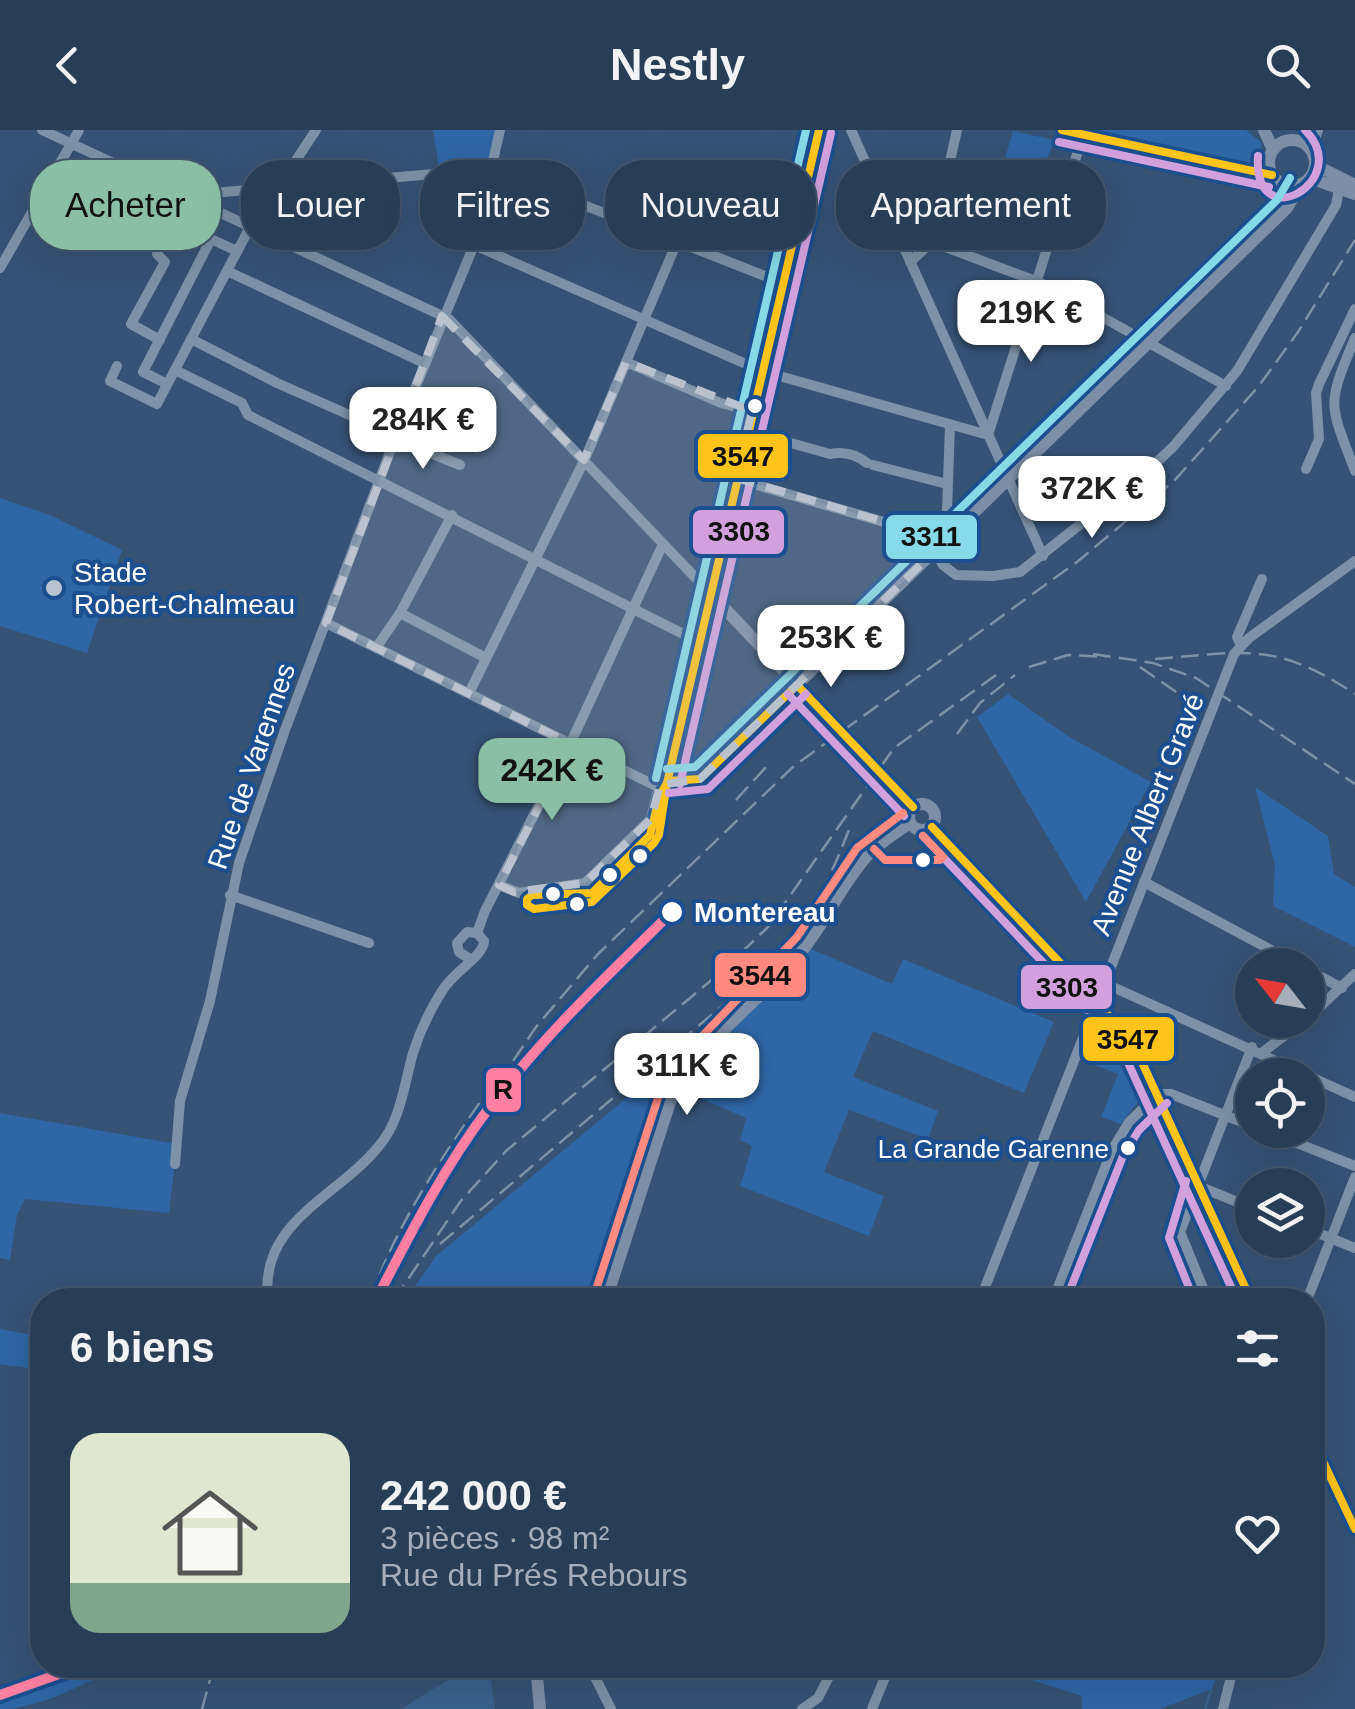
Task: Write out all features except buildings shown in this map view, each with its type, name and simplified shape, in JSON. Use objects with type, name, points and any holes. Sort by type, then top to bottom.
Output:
[{"type":"main road","points":[[819,130],[664,785],[700,779],[1287,208],[1309,176],[1317,130]]},
{"type":"main road","points":[[1062,130],[1272,175],[1284,185],[1287,208]]},
{"type":"main road","points":[[1264,130],[1272,175]]},
{"type":"main road","points":[[1273,130],[1296,137],[1311,149]]},
{"type":"main road","points":[[1244,170],[1296,137]]},
{"type":"main road","points":[[1309,176],[1355,194]]},
{"type":"main road","points":[[1284,185],[1309,176],[1355,185]]},
{"type":"main road","points":[[710,593],[912,808]]},
{"type":"main road","points":[[921,804],[933,810],[936,818],[932,827],[920,831],[910,824],[908,815],[912,808],[921,804]]},
{"type":"main road","points":[[610,1288],[670,1099],[680,1081],[728,1022],[768,990],[800,954],[865,858],[910,824]]},
{"type":"main road","points":[[932,827],[1097,1002],[1135,1048],[1245,1288]]},
{"type":"main road","points":[[1325,1463],[1355,1529]]},
{"type":"main road","points":[[538,1678],[540,1709]]},
{"type":"street","points":[[42,130],[106,160]]},
{"type":"street","points":[[0,268],[79,130]]},
{"type":"street","points":[[296,160],[316,130]]},
{"type":"street","name":"Rue de Varennes","points":[[494,160],[500,130]]},
{"type":"street","points":[[851,130],[1043,556]]},
{"type":"street","points":[[950,160],[957,130]]},
{"type":"street","points":[[988,435],[1083,135]]},
{"type":"street","points":[[934,551],[949,572],[966,577],[1010,575],[1043,556],[1173,447],[1226,386],[1289,287],[1336,205],[1339,189]]},
{"type":"street","points":[[168,384],[143,372],[212,239],[237,251]]},
{"type":"street","points":[[117,366],[110,381],[157,404],[241,244]]},
{"type":"street","points":[[158,250],[165,262],[131,324],[160,340]]},
{"type":"street","points":[[300,250],[442,316],[459,329],[710,593]]},
{"type":"street","name":"Rue de Varennes","points":[[175,1164],[180,1101],[210,1001],[230,895],[268,776],[442,316],[472,250]]},
{"type":"street","points":[[483,250],[762,371],[988,435]]},
{"type":"street","points":[[469,694],[584,460],[674,250]]},
{"type":"street","points":[[698,250],[783,283]]},
{"type":"street","points":[[910,262],[923,250]]},
{"type":"street","points":[[953,250],[1037,282],[1226,386]]},
{"type":"street","points":[[227,271],[424,363]]},
{"type":"street","points":[[1306,469],[1319,439],[1316,393],[1355,309]]},
{"type":"street","points":[[1355,338],[1332,396],[1334,415],[1355,471]]},
{"type":"street","points":[[190,339],[277,383],[460,465]]},
{"type":"street","points":[[626,362],[752,411]]},
{"type":"street","points":[[175,370],[242,403],[248,415],[699,642]]},
{"type":"street","points":[[736,478],[946,540],[950,424]]},
{"type":"street","points":[[748,430],[830,454],[859,457],[870,464],[947,484]]},
{"type":"street","points":[[376,648],[400,613],[452,516]]},
{"type":"street","points":[[477,933],[571,744],[663,544]]},
{"type":"street","name":"Avenue Albert Gravé","points":[[985,1288],[1231,662],[1241,645],[1355,561]]},
{"type":"street","points":[[1241,645],[1237,638],[1262,579]]},
{"type":"street","points":[[400,613],[486,658]]},
{"type":"street","points":[[326,623],[571,744],[664,785],[651,820],[585,883],[518,893],[503,886]]},
{"type":"street","points":[[1144,882],[1267,948]]},
{"type":"street","points":[[230,895],[369,944]]},
{"type":"street","points":[[464,955],[478,957],[484,950],[484,941],[477,933]]},
{"type":"street","points":[[464,955],[457,943],[462,935],[477,933]]},
{"type":"street","points":[[269,1288],[272,1259],[294,1219],[372,1154],[388,1134],[418,1038],[464,955]]},
{"type":"street","points":[[1325,1003],[1355,974]]},
{"type":"street","points":[[1325,979],[1342,988]]},
{"type":"street","points":[[1104,983],[1355,1097]]},
{"type":"street","points":[[1203,1288],[1181,1237],[1186,1216],[1226,1115],[1258,1050],[1277,1038]]},
{"type":"street","points":[[1059,1288],[1112,1150],[1129,1122],[1158,1094],[1171,1094],[1235,1119]]},
{"type":"street","points":[[1310,1148],[1355,1166]]},
{"type":"street","points":[[1312,1288],[1355,1177]]},
{"type":"street","points":[[1198,1185],[1235,1201]]},
{"type":"street","points":[[1186,1216],[1195,1210],[1210,1212]]},
{"type":"street","points":[[1325,1235],[1355,1248]]},
{"type":"street","points":[[595,1678],[610,1709]]},
{"type":"street","points":[[804,1709],[831,1678]]},
{"type":"street","points":[[872,1709],[885,1678]]},
{"type":"street","points":[[1223,1709],[1231,1678]]},
{"type":"highlighted area","points":[[442,316],[584,460],[626,362],[752,411],[736,478],[946,540],[700,779],[660,785],[651,819],[585,883],[514,892],[499,885],[571,744],[326,623]]},
{"type":"shaded area","points":[[433,130],[496,130],[490,160],[438,160]]},
{"type":"shaded area","points":[[1086,130],[1246,130],[1262,143],[1258,169]]},
{"type":"shaded area","points":[[1013,131],[1055,140],[1046,160],[1005,160]]},
{"type":"shaded area","name":"Stade Robert-Chalmeau","points":[[0,498],[50,515],[122,550],[87,653],[0,626]]},
{"type":"shaded area","points":[[1008,694],[1068,736],[1151,782],[1086,902],[977,717]]},
{"type":"shaded area","points":[[1255,787],[1328,836],[1334,874],[1355,887],[1355,947],[1273,906],[1275,865]]},
{"type":"shaded area","points":[[800,944],[892,984],[903,959],[1054,1022],[1024,1093],[873,1031],[853,1077],[938,1111],[928,1139],[849,1110],[824,1172],[884,1196],[869,1236],[740,1186],[752,1146],[740,1140],[746,1118],[672,1086],[606,1288],[413,1288],[436,1256],[765,983]]},
{"type":"shaded area","points":[[1100,1019],[1122,1043],[1147,1090],[1121,1124],[1101,1117],[1118,1074],[1081,1060]]},
{"type":"shaded area","points":[[0,1113],[177,1144],[169,1213],[25,1199],[17,1215],[10,1260],[0,1258]]},
{"type":"shaded area","points":[[0,1329],[30,1335],[30,1368],[0,1364]]},
{"type":"shaded area","points":[[61,1678],[94,1678],[30,1705],[0,1709],[0,1702]]},
{"type":"shaded area","points":[[451,1678],[491,1678],[495,1709],[401,1709]]},
{"type":"shaded area","points":[[1025,1678],[1216,1678],[1212,1689],[1160,1709],[1082,1709],[1082,1696]]},
{"type":"waterway","points":[[1205,1709],[1211,1690]]},
{"type":"railway","points":[[484,1104],[536,1027],[598,954],[794,766],[1077,562],[1174,481],[1258,387],[1298,332],[1355,240]]},
{"type":"railway","points":[[1093,654],[1153,663],[1196,678],[1355,784]]},
{"type":"railway","points":[[1155,659],[1259,654],[1303,665],[1355,694]]},
{"type":"railway","points":[[1029,667],[1068,655],[1106,657]]},
{"type":"railway","points":[[1140,667],[1179,694]]},
{"type":"railway","points":[[402,1288],[460,1202],[506,1151],[720,973],[768,927],[894,748],[999,673]]},
{"type":"railway","points":[[957,734],[980,703],[1015,675]]},
{"type":"railway","points":[[736,800],[766,767]]},
{"type":"railway","points":[[440,1244],[773,963],[809,915],[851,825]]},
{"type":"railway","points":[[375,1288],[407,1218],[487,1092]]},
{"type":"railway","points":[[202,1709],[210,1678]]},
{"type":"transit line","name":"3311","points":[[656,778],[806,130]]},
{"type":"transit line","name":"3547","points":[[667,783],[819,130]]},
{"type":"transit line","name":"3547","points":[[1062,130],[1272,175]]},
{"type":"transit line","name":"3303","points":[[1258,156],[1261,181],[1270,194],[1284,197],[1298,193],[1311,182],[1318,167],[1317,149],[1305,130]]},
{"type":"transit line","name":"3303","points":[[680,784],[831,133]]},
{"type":"transit line","name":"3303","points":[[1059,142],[1269,187]]},
{"type":"transit line","name":"3311","points":[[667,769],[695,767],[1277,200],[1290,178]]},
{"type":"transit line","name":"3547","points":[[797,685],[913,807]]},
{"type":"transit line","name":"3547","points":[[668,781],[700,779],[797,685]]},
{"type":"transit line","name":"3303","points":[[788,694],[904,816]]},
{"type":"transit line","name":"3303","points":[[669,793],[708,789],[806,694]]},
{"type":"transit line","name":"3547","points":[[667,783],[659,835],[654,843],[592,902],[534,909],[527,905],[532,895],[592,893],[650,835],[667,783]]},
{"type":"transit line","name":"3544","points":[[597,1288],[659,1095],[688,1051],[797,937],[857,848],[903,813]]},
{"type":"transit line","name":"3547","points":[[932,827],[1135,1047],[1245,1288]]},
{"type":"transit line","name":"3303","points":[[923,836],[1088,1010],[1124,1054],[1231,1288]]},
{"type":"transit line","name":"3544","points":[[874,849],[885,860],[940,860],[943,857],[923,836]]},
{"type":"transit line","name":"R","points":[[382,1288],[442,1177],[489,1108],[554,1031],[673,911]]},
{"type":"transit line","name":"3303","points":[[1071,1288],[1123,1156],[1139,1130],[1167,1103]]},
{"type":"transit line","name":"3303","points":[[1186,1181],[1169,1238],[1189,1288]]},
{"type":"transit line","name":"3547","points":[[1325,1466],[1355,1529]]},
{"type":"transit line","name":"R","points":[[0,1695],[48,1678]]},
{"type":"place","name":"Stade Robert-Chalmeau","points":[[54,588]]},
{"type":"place","name":"Montereau","points":[[672,912]]},
{"type":"place","name":"La Grande Garenne","points":[[1128,1148]]}]
